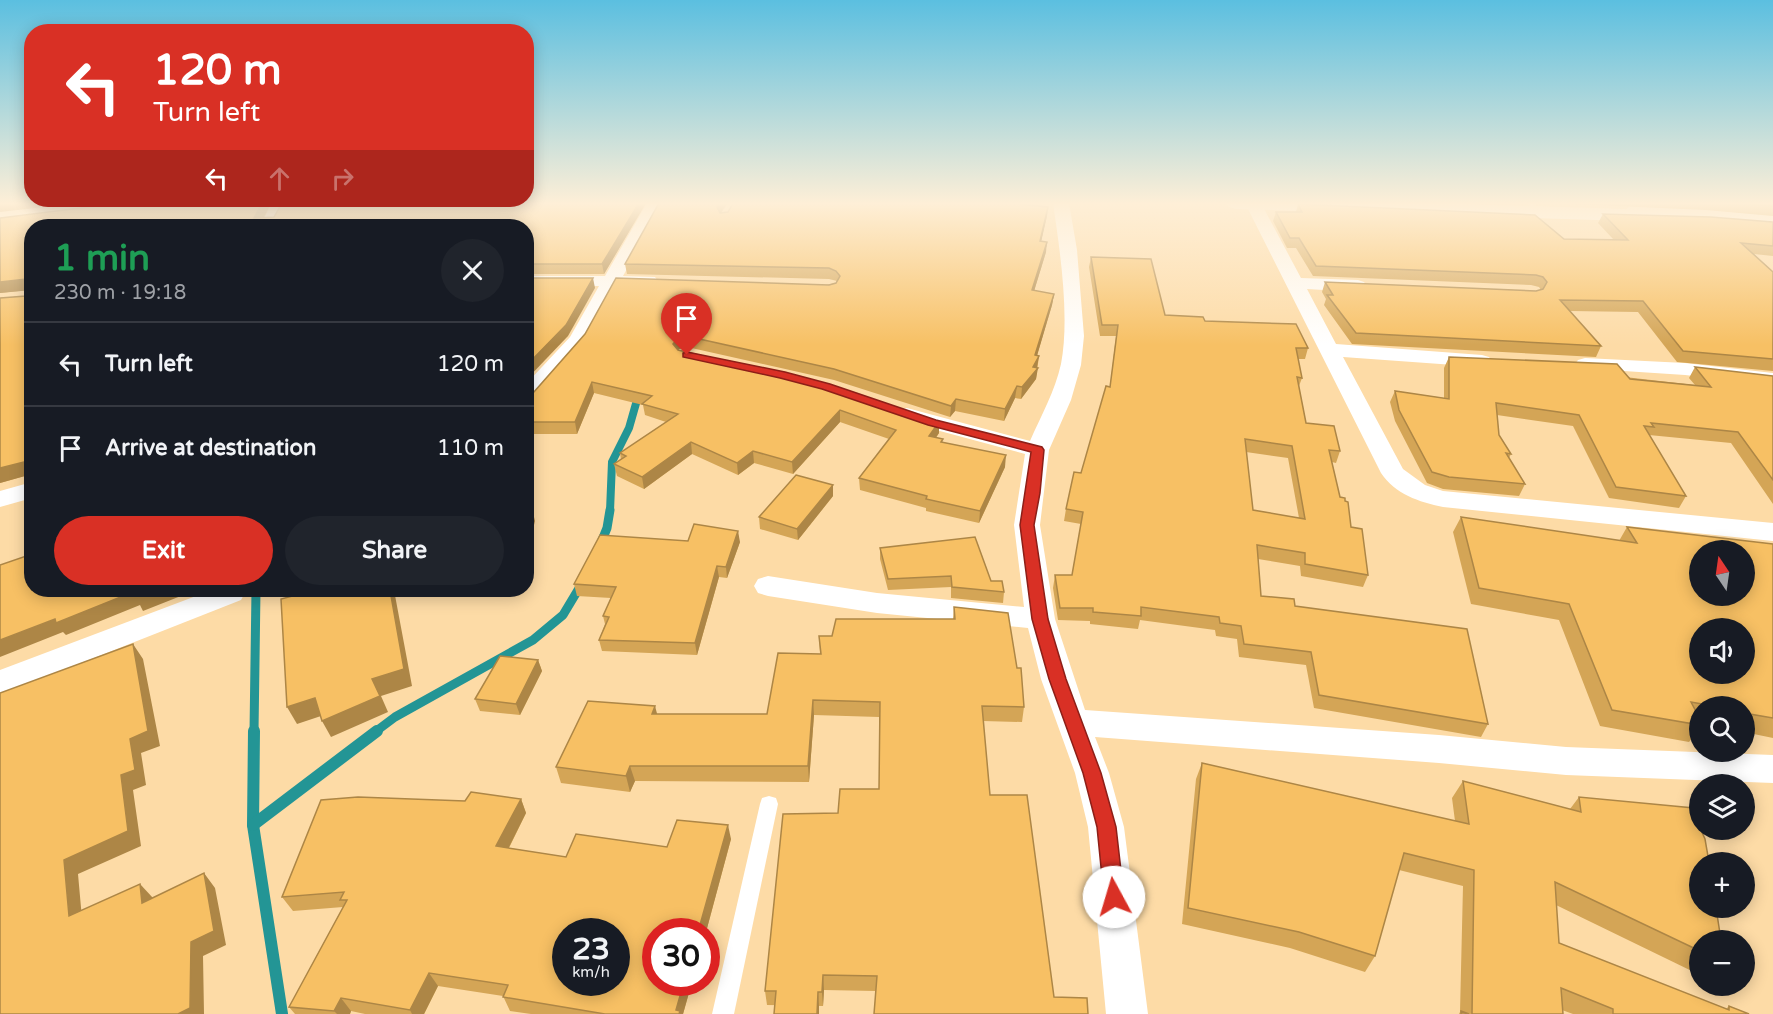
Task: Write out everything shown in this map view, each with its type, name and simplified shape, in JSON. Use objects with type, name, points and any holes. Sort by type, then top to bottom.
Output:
[{"type":"street","points":[[534,389],[578,340],[629,250]]},
{"type":"street","points":[[1068,250],[1073,346],[1071,365],[1060,400],[1037,450],[1027,525],[1040,619],[1057,679],[1092,773],[1106,827],[1126,1014]]},
{"type":"street","points":[[1277,250],[1393,473],[1408,487],[1424,495],[1443,499],[1773,532]]},
{"type":"street","points":[[534,281],[671,281]]},
{"type":"street","points":[[1293,283],[1376,287]]},
{"type":"street","points":[[1328,350],[1501,362]]},
{"type":"street","points":[[1568,364],[1684,369],[1773,379]]},
{"type":"street","points":[[883,408],[1037,450]]},
{"type":"street","points":[[0,499],[24,492]]},
{"type":"street","points":[[768,586],[877,603],[1040,619]]},
{"type":"street","points":[[0,683],[221,597]]},
{"type":"street","points":[[1073,722],[1439,749],[1566,761],[1773,770]]},
{"type":"lane","points":[[723,1014],[769,804]]},
{"type":"building","points":[[0,250],[24,250],[24,279],[0,282]]},
{"type":"building","points":[[534,250],[610,250],[602,264],[534,264]]},
{"type":"building","points":[[633,250],[1044,250],[1032,290],[1054,294],[1035,355],[1039,356],[1033,367],[1038,368],[1022,387],[1017,386],[1005,409],[956,399],[951,406],[834,369],[686,336],[678,338],[673,344],[678,350],[817,383],[939,422],[929,436],[943,439],[941,442],[1006,455],[980,511],[926,499],[927,496],[859,478],[896,430],[840,410],[792,462],[753,451],[737,463],[691,442],[642,477],[614,464],[626,456],[620,453],[678,414],[642,404],[652,396],[592,382],[575,422],[534,422],[534,392],[585,334],[616,278],[829,285],[836,283],[840,276],[829,268],[625,264]]},
{"type":"building","points":[[1306,250],[1749,250],[1773,272],[1773,359],[1683,351],[1643,301],[1560,300],[1601,346],[1356,333],[1327,295],[1333,295],[1325,282],[1536,291],[1543,289],[1547,282],[1543,277],[1536,275],[1316,266]]},
{"type":"building","points":[[1091,257],[1151,259],[1165,315],[1203,317],[1205,321],[1296,324],[1308,348],[1296,348],[1302,378],[1297,377],[1306,423],[1334,426],[1340,451],[1329,450],[1340,497],[1345,498],[1348,502],[1351,527],[1362,529],[1368,575],[1305,564],[1305,553],[1257,545],[1261,596],[1294,599],[1295,606],[1467,629],[1488,724],[1319,695],[1311,652],[1244,644],[1241,626],[1220,623],[1219,617],[1141,607],[1141,616],[1093,612],[1093,608],[1060,608],[1055,575],[1072,575],[1083,512],[1066,509],[1074,472],[1081,473],[1106,386],[1110,387],[1118,325],[1102,325]],"holes":[[[1245,439],[1292,446],[1305,519],[1253,510]]]},
{"type":"building","points":[[534,278],[593,278],[566,325],[534,358]]},
{"type":"building","points":[[24,296],[24,462],[0,468],[0,298]]},
{"type":"building","points":[[1449,357],[1617,364],[1630,379],[1711,387],[1695,367],[1773,376],[1773,480],[1738,432],[1651,423],[1654,427],[1644,426],[1686,496],[1616,487],[1579,415],[1496,403],[1499,435],[1511,454],[1506,453],[1525,484],[1449,477],[1432,472],[1399,410],[1395,391],[1449,399]]},
{"type":"building","points":[[796,475],[833,485],[797,529],[759,517]]},
{"type":"building","points":[[1461,517],[1637,543],[1627,527],[1739,540],[1689,540],[1689,606],[1755,606],[1755,542],[1773,544],[1773,718],[1755,715],[1755,696],[1689,696],[1689,723],[1612,710],[1569,604],[1479,588]]},
{"type":"building","points":[[694,524],[738,531],[726,567],[717,566],[695,643],[599,640],[609,617],[603,616],[616,587],[574,584],[600,535],[688,541]]},
{"type":"building","points":[[975,537],[991,581],[1002,581],[1004,592],[952,587],[951,576],[888,579],[880,548]]},
{"type":"building","points":[[24,557],[24,597],[121,597],[56,623],[55,619],[0,640],[0,565]]},
{"type":"building","points":[[289,597],[391,597],[404,669],[372,679],[380,696],[322,721],[315,698],[287,707],[281,599]]},
{"type":"building","points":[[954,607],[1008,613],[1017,668],[1021,668],[1024,707],[982,706],[990,795],[1027,795],[1054,997],[1087,998],[1088,1014],[874,1014],[877,976],[823,975],[822,992],[818,992],[817,1014],[774,1014],[776,991],[765,991],[783,814],[838,813],[840,789],[879,789],[880,702],[813,700],[808,766],[630,766],[626,776],[556,767],[588,701],[655,706],[652,714],[767,714],[778,653],[821,654],[819,636],[832,636],[836,619],[955,619]]},
{"type":"building","points":[[133,644],[148,731],[130,739],[135,770],[121,775],[128,831],[64,860],[69,916],[140,884],[142,903],[204,873],[214,931],[191,942],[190,1008],[178,1014],[0,1014],[0,693]]},
{"type":"building","points":[[500,656],[538,660],[516,704],[475,699]]},
{"type":"building","points":[[1202,763],[1469,824],[1463,781],[1581,812],[1579,797],[1689,808],[1689,840],[1705,840],[1707,852],[1689,852],[1689,918],[1718,918],[1719,930],[1689,930],[1689,946],[1555,882],[1559,943],[1689,996],[1729,1010],[1729,1006],[1749,1014],[1613,1014],[1613,1009],[1561,988],[1563,1014],[1472,1014],[1474,870],[1404,853],[1375,956],[1299,932],[1188,908]]},
{"type":"building","points":[[471,792],[521,799],[496,846],[566,857],[576,834],[667,847],[677,820],[728,825],[702,918],[642,918],[642,996],[680,996],[676,1010],[680,1011],[679,1014],[605,1014],[503,997],[508,985],[429,973],[410,1010],[341,998],[334,1011],[289,1007],[347,900],[340,900],[344,892],[282,897],[321,800],[358,797],[465,801]]},
{"type":"waterway","points":[[610,511],[612,462],[629,428],[639,393]]},
{"type":"waterway","points":[[601,543],[607,528],[610,510]]},
{"type":"waterway","points":[[375,732],[395,717],[533,640],[563,615],[581,585]]},
{"type":"waterway","points":[[254,732],[256,597]]},
{"type":"waterway","points":[[253,825],[254,731]]},
{"type":"waterway","points":[[253,825],[377,731]]},
{"type":"waterway","points":[[253,825],[282,1014]]},
{"type":"route","points":[[687,355],[826,387],[883,408],[1037,450],[1027,525],[1040,619],[1057,679],[1092,773],[1106,827],[1114,897]]}]
